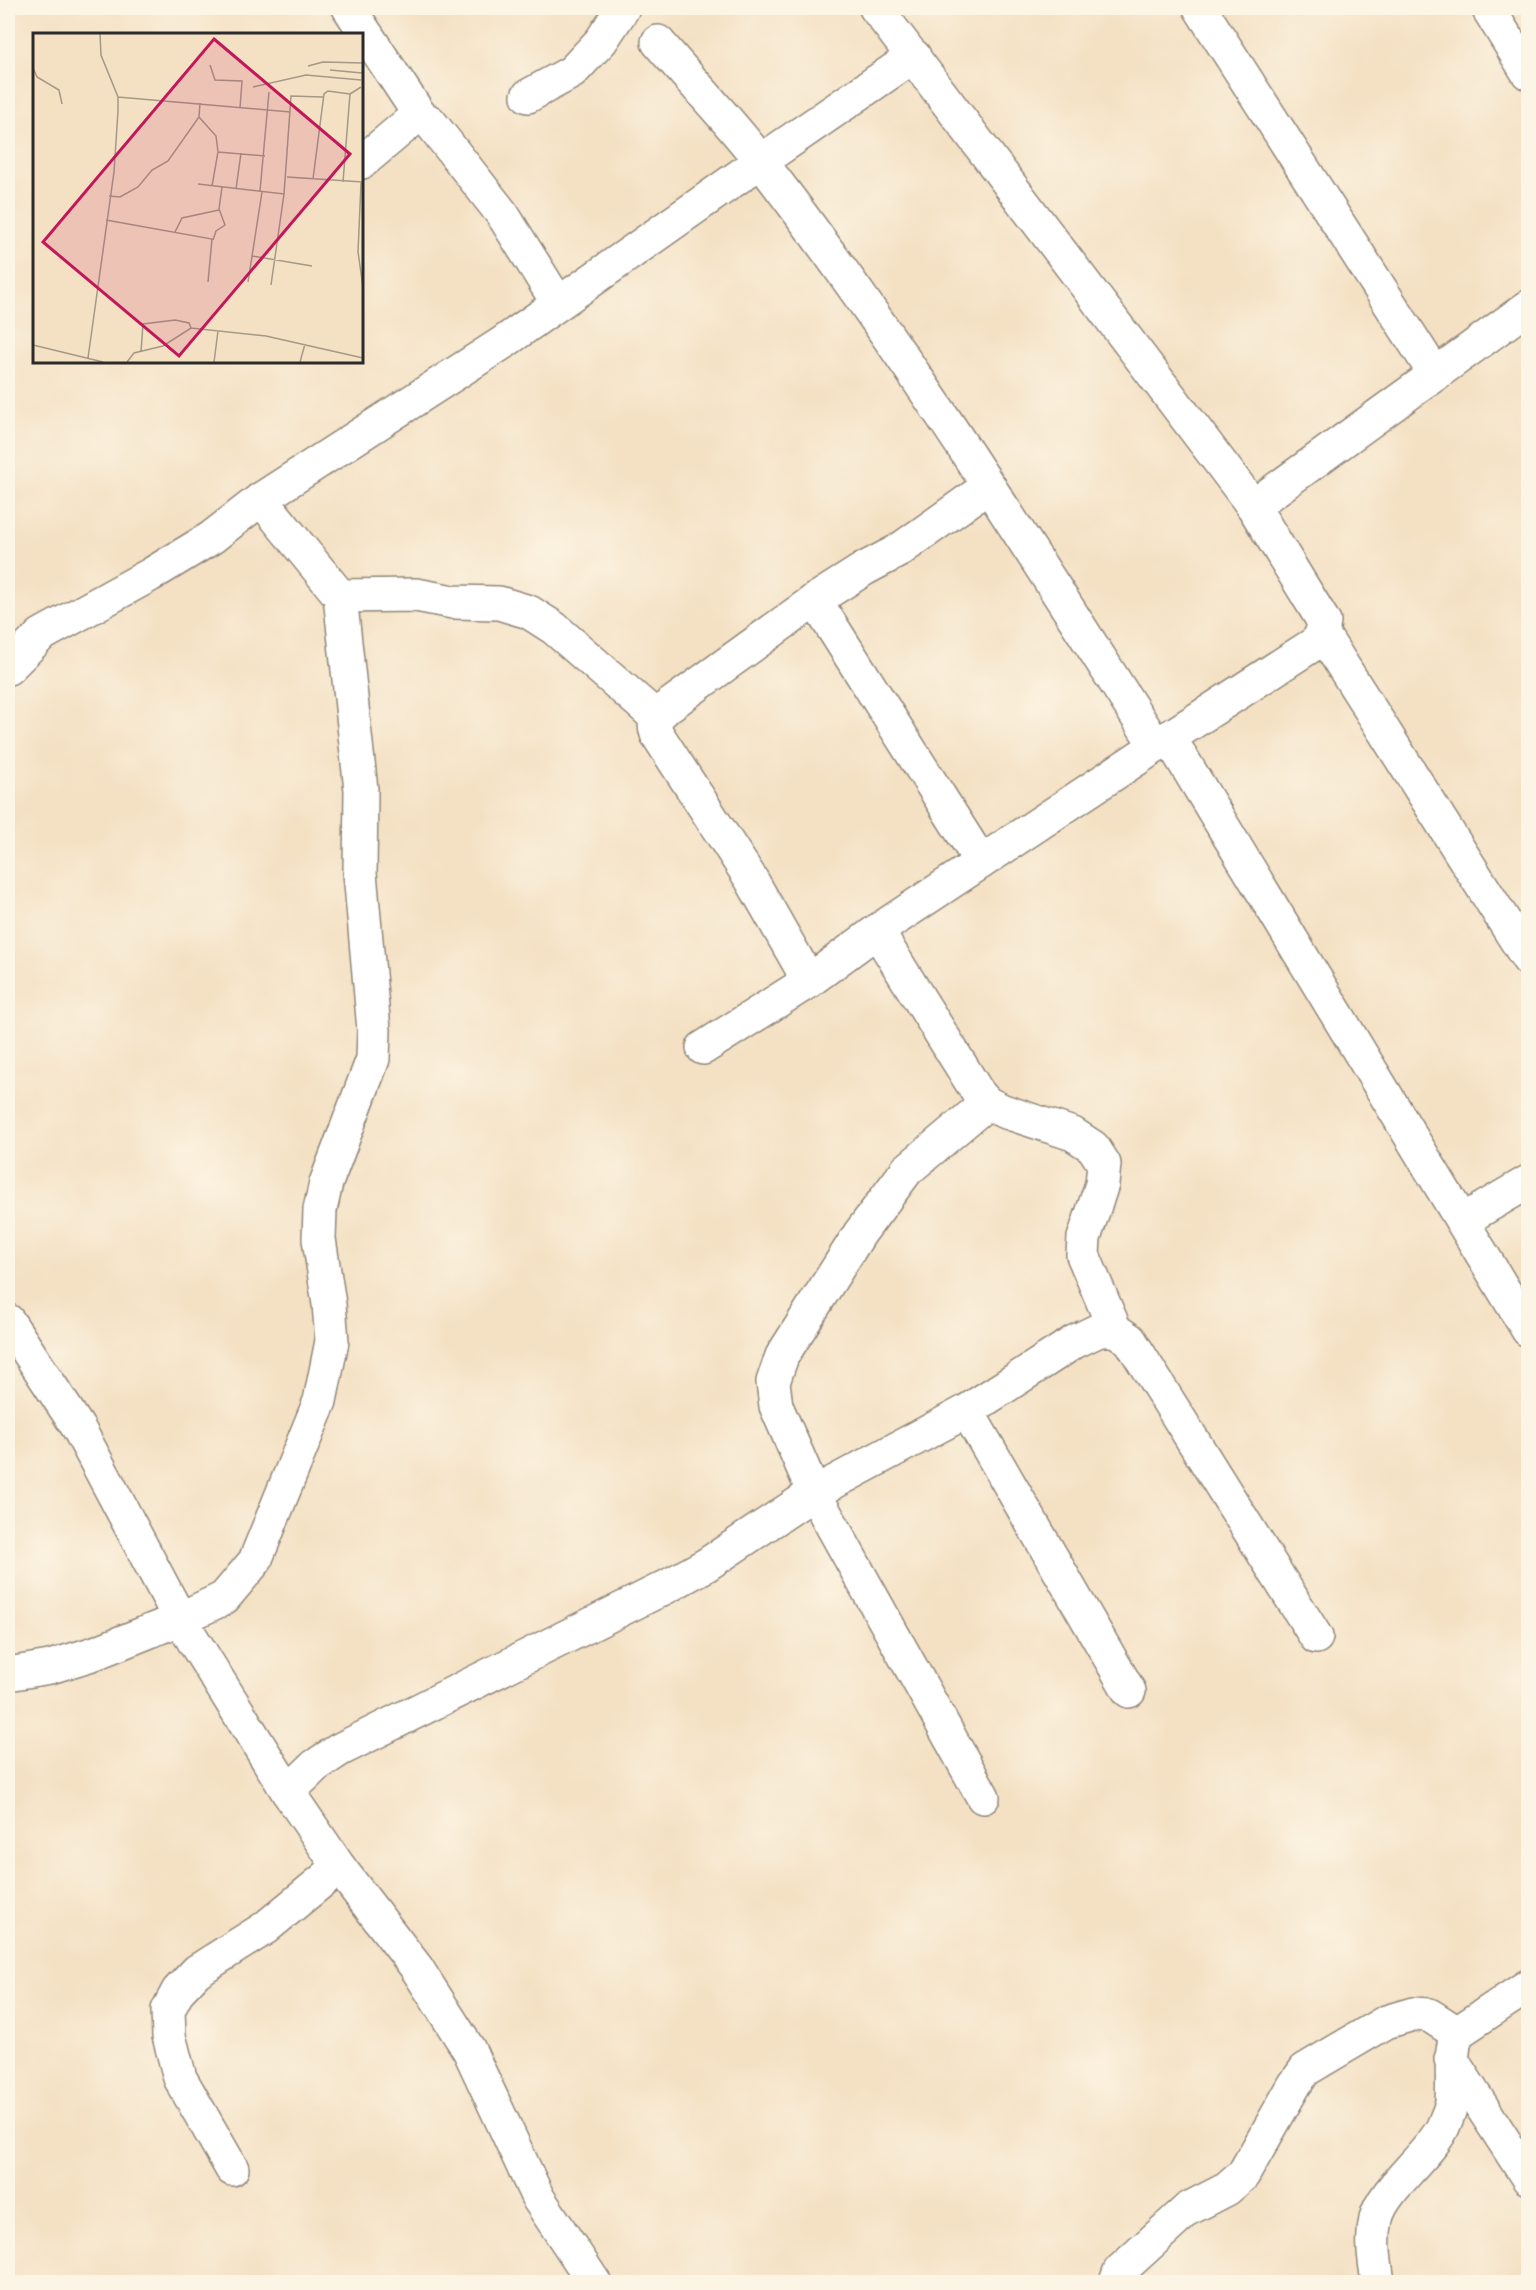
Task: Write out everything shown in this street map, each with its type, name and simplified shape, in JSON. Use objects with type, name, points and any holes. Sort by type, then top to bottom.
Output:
[{"type":"street","points":[[349,8],[421,117],[430,122],[503,215],[558,303]]},
{"type":"street","points":[[528,96],[572,72],[600,41],[623,8]]},
{"type":"street","points":[[703,1048],[809,981],[878,931],[1162,741],[1317,642],[1324,622],[1253,506],[876,8]]},
{"type":"street","points":[[1200,8],[1435,374]]},
{"type":"street","points":[[1488,8],[1528,73]]},
{"type":"street","points":[[658,42],[760,161],[895,344],[1162,741],[1528,1330]]},
{"type":"street","points":[[8,668],[48,630],[150,575],[201,544],[261,499],[504,342],[760,161],[914,57]]},
{"type":"street","points":[[363,161],[412,120],[421,117]]},
{"type":"street","points":[[1253,506],[1528,307]]},
{"type":"street","points":[[809,981],[751,879],[657,734],[654,727],[656,717],[666,707],[815,600],[898,551],[989,486]]},
{"type":"street","points":[[8,1674],[50,1667],[96,1653],[180,1619],[224,1598],[255,1560],[320,1401],[332,1341],[319,1239],[320,1210],[326,1183],[373,1059],[374,1030],[360,873],[361,790],[340,596],[261,499]]},
{"type":"street","points":[[340,596],[416,595],[453,602],[499,603],[529,612],[554,628],[656,717]]},
{"type":"street","points":[[815,600],[981,862]]},
{"type":"street","points":[[1322,633],[1528,959]]},
{"type":"street","points":[[878,931],[978,1093],[987,1103],[1003,1111],[1073,1134],[1093,1148],[1104,1164],[1102,1184],[1084,1238],[1083,1255],[1115,1330],[1130,1340],[1316,1637]]},
{"type":"street","points":[[983,1797],[814,1493],[776,1406],[773,1382],[782,1356],[860,1233],[907,1170],[987,1103]]},
{"type":"street","points":[[1462,1221],[1528,1182]]},
{"type":"street","points":[[8,1321],[79,1429],[180,1619],[288,1792],[339,1867],[416,1967],[469,2050],[538,2198],[594,2283]]},
{"type":"street","points":[[288,1792],[315,1766],[339,1750],[678,1581],[814,1493],[966,1411],[1074,1342],[1099,1330],[1115,1330]]},
{"type":"street","points":[[966,1411],[1129,1691]]},
{"type":"street","points":[[232,2169],[180,2078],[168,2037],[168,2010],[178,1991],[197,1971],[265,1928],[339,1867]]},
{"type":"street","points":[[1378,2283],[1373,2247],[1376,2217],[1391,2192],[1442,2129],[1452,2103],[1454,2046],[1528,1986]]},
{"type":"street","points":[[1116,2283],[1120,2271],[1188,2209],[1227,2189],[1243,2175],[1305,2070],[1386,2022],[1413,2014],[1429,2015],[1454,2046],[1528,2178]]}]
